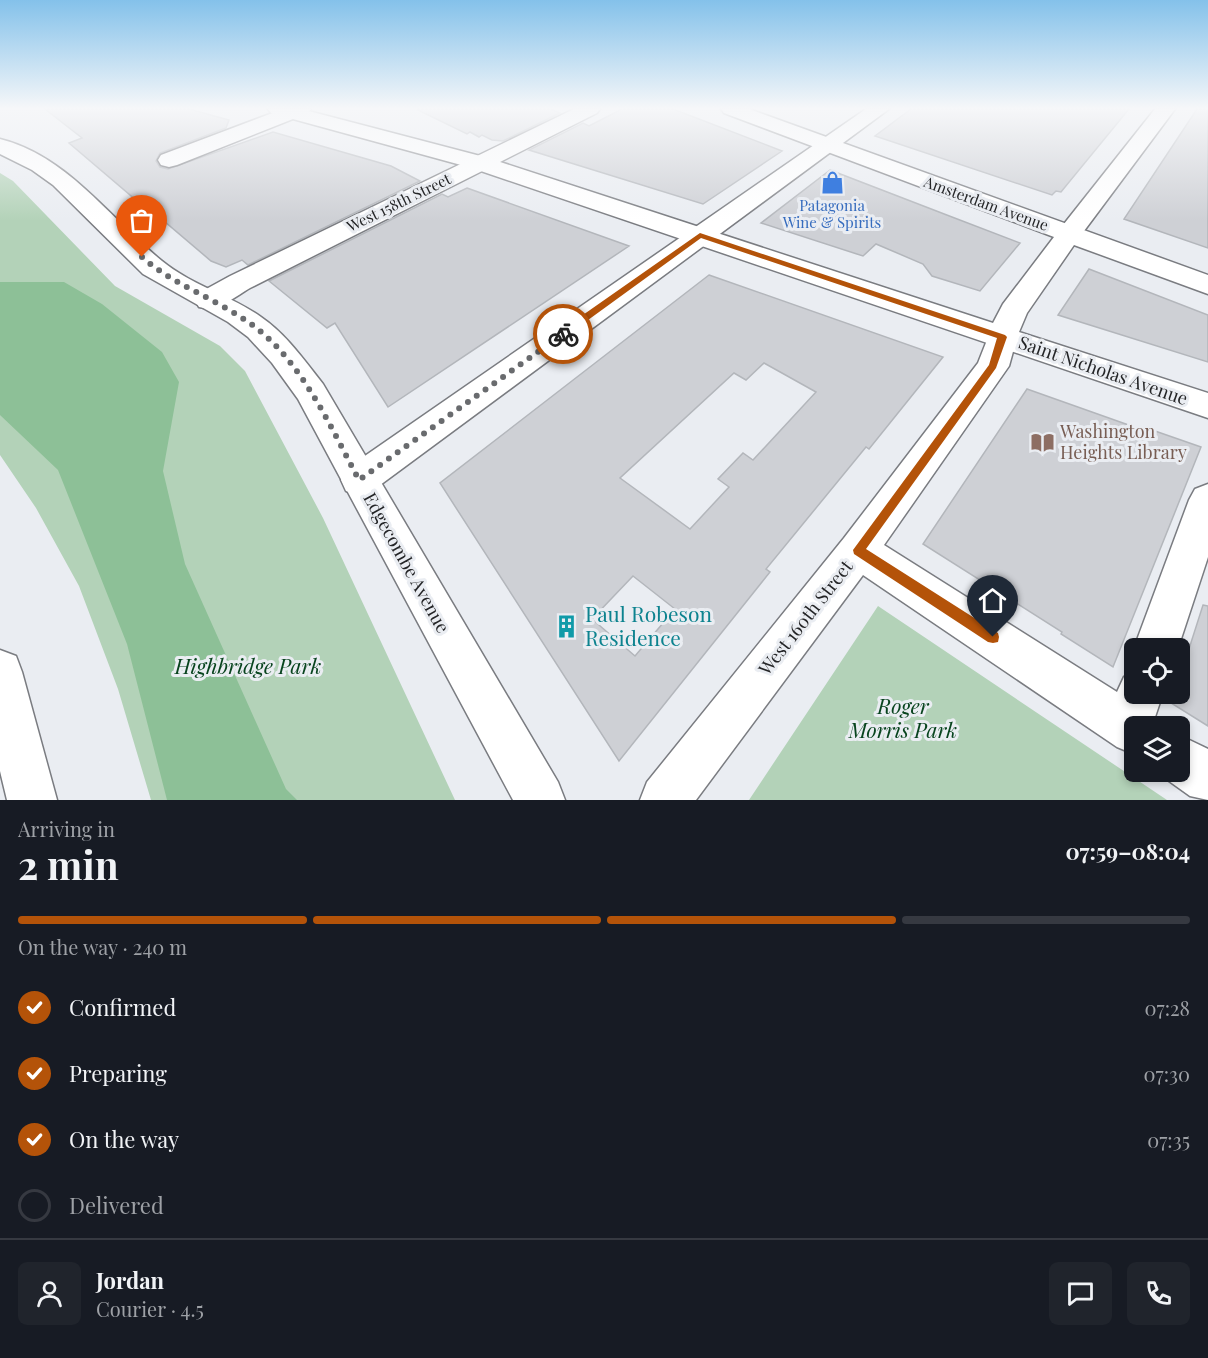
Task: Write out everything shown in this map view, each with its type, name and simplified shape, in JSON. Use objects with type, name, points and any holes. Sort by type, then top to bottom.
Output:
[{"type":"street","name":"Edgecombe Avenue","points":[[1,146],[40,165],[77,195],[167,278],[251,324],[282,353],[311,392],[540,800]]},
{"type":"street","points":[[169,160],[202,146]]},
{"type":"street","name":"Saint Nicholas Avenue","points":[[420,146],[480,163],[700,235],[1208,406]]},
{"type":"street","name":"West 158th Street","points":[[209,300],[240,282],[514,146]]},
{"type":"street","points":[[359,480],[827,146]]},
{"type":"street","name":"Amsterdam Avenue","points":[[833,146],[1208,285]]},
{"type":"street","name":"West 160th Street","points":[[665,800],[858,550],[993,366],[1013,311],[1136,146]]},
{"type":"street","points":[[1160,638],[1208,500]]},
{"type":"street","points":[[858,550],[1134,716]]},
{"type":"street","points":[[0,672],[32,800]]},
{"type":"street","points":[[1190,766],[1208,778]]},
{"type":"green space","name":"Highbridge Park","points":[[0,173],[13,181],[115,286],[220,346],[245,371],[323,518],[455,800],[151,800],[118,689],[79,586],[36,508],[0,455]]},
{"type":"green space","points":[[0,282],[64,282],[102,304],[162,352],[179,382],[163,471],[185,564],[286,789],[297,800],[167,800],[127,644],[58,470],[0,415]]},
{"type":"green space","name":"Roger Morris Park","points":[[878,606],[1124,771],[1124,782],[1140,782],[1167,800],[749,800]]},
{"type":"building","points":[[73,146],[178,146],[160,153],[156,161],[160,167],[168,169],[232,146],[323,146],[391,166],[420,181],[248,265],[242,260],[226,267],[211,261],[165,222],[163,223]]},
{"type":"building","points":[[536,146],[770,146],[782,151],[703,204],[529,150]]},
{"type":"building","points":[[906,146],[1098,146],[1061,192],[1056,191],[1052,195]]},
{"type":"building","points":[[1172,146],[1208,146],[1208,248],[1124,219]]},
{"type":"building","points":[[830,170],[1020,243],[980,291],[932,276],[923,264],[876,244],[863,256],[761,223]]},
{"type":"building","points":[[467,188],[629,246],[388,407],[335,323],[327,328],[269,281],[442,194],[448,197]]},
{"type":"building","points":[[1089,269],[1208,315],[1208,362],[1058,315]]},
{"type":"building","points":[[709,275],[943,357],[869,449],[866,447],[766,569],[770,572],[619,761],[440,483]],"holes":[[[764,363],[816,392],[753,460],[743,453],[718,479],[729,487],[690,529],[620,478],[734,373],[746,380]],[[633,576],[675,609],[635,656],[592,619]]]},
{"type":"building","points":[[1027,389],[1154,434],[1155,431],[1201,447],[1113,667],[923,544]]},
{"type":"building","points":[[1203,605],[1208,606],[1208,726],[1173,704],[1190,704],[1190,646]]},
{"type":"way so far","points":[[142,257],[167,278],[251,324],[282,353],[311,392],[359,480],[563,334]]},
{"type":"place","name":"Patagonia Wine & Spirits","points":[[832,182]]},
{"type":"place","name":"Washington Heights Library","points":[[1042,442]]},
{"type":"place","name":"Paul Robeson Residence","points":[[567,627]]},
{"type":"route","points":[[563,334],[700,235],[1002,337],[993,366],[858,550],[993,637]]}]
